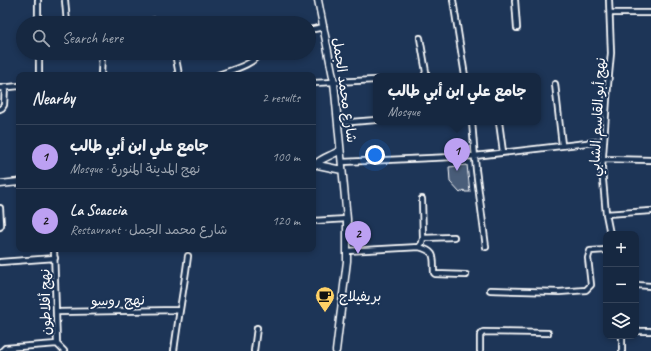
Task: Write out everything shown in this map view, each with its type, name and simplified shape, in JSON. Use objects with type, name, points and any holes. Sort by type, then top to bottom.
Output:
[{"type":"street","points":[[38,0],[38,16]]},
{"type":"street","points":[[65,0],[66,16]]},
{"type":"street","name":"شارع محمد الجمل","points":[[318,0],[334,82],[347,219],[347,251],[336,351]]},
{"type":"street","points":[[453,0],[465,73]]},
{"type":"street","points":[[515,0],[517,28]]},
{"type":"street","name":"نهج أبو القاسم الشابي","points":[[608,0],[610,13],[611,53],[604,141],[604,160],[602,169],[606,214],[609,231]]},
{"type":"street","points":[[610,13],[651,13]]},
{"type":"street","points":[[316,29],[324,27]]},
{"type":"street","points":[[420,38],[426,73]]},
{"type":"street","points":[[39,60],[39,72]]},
{"type":"street","points":[[101,72],[102,60]]},
{"type":"street","points":[[176,60],[178,72]]},
{"type":"street","points":[[226,72],[254,60]]},
{"type":"street","points":[[316,83],[373,80]]},
{"type":"street","points":[[555,84],[562,145]]},
{"type":"street","points":[[0,109],[4,105],[2,88],[16,86]]},
{"type":"street","points":[[338,123],[373,120]]},
{"type":"street","points":[[472,125],[474,156],[486,247]]},
{"type":"street","points":[[499,125],[503,152]]},
{"type":"street","points":[[342,162],[474,156],[604,141]]},
{"type":"street","points":[[316,163],[340,150]]},
{"type":"street","points":[[604,160],[651,160]]},
{"type":"street","points":[[316,165],[342,170]]},
{"type":"street","points":[[0,184],[16,182]]},
{"type":"street","points":[[419,247],[423,238],[422,199]]},
{"type":"street","points":[[0,208],[0,227]]},
{"type":"street","points":[[606,214],[651,211]]},
{"type":"street","points":[[316,221],[347,219]]},
{"type":"street","points":[[423,238],[454,237]]},
{"type":"street","points":[[347,251],[419,247],[430,251],[433,254],[435,274],[466,275]]},
{"type":"street","points":[[490,290],[559,292],[586,290],[591,285],[588,258],[590,251],[603,250]]},
{"type":"street","name":"نهج أفلاطون","points":[[54,252],[57,344],[64,351]]},
{"type":"street","points":[[174,351],[188,256]]},
{"type":"street","points":[[0,262],[55,258]]},
{"type":"street","points":[[639,285],[651,286]]},
{"type":"street","name":"نهج روسو","points":[[57,312],[179,310]]},
{"type":"street","points":[[254,351],[257,328]]},
{"type":"street","points":[[639,331],[651,331]]},
{"type":"street","points":[[480,351],[480,336],[483,332],[548,333]]},
{"type":"street","points":[[622,339],[622,351]]},
{"type":"street","points":[[2,351],[4,348],[57,344]]},
{"type":"building","points":[[467,165],[470,192],[465,192],[464,190],[460,193],[450,182],[449,167]]},
{"type":"place","name":"جامع علي ابن أبي طالب","points":[[457,171]]},
{"type":"place","name":"La Scaccia","points":[[358,254]]},
{"type":"place","name":"بريفيلاج","points":[[325,313]]}]
